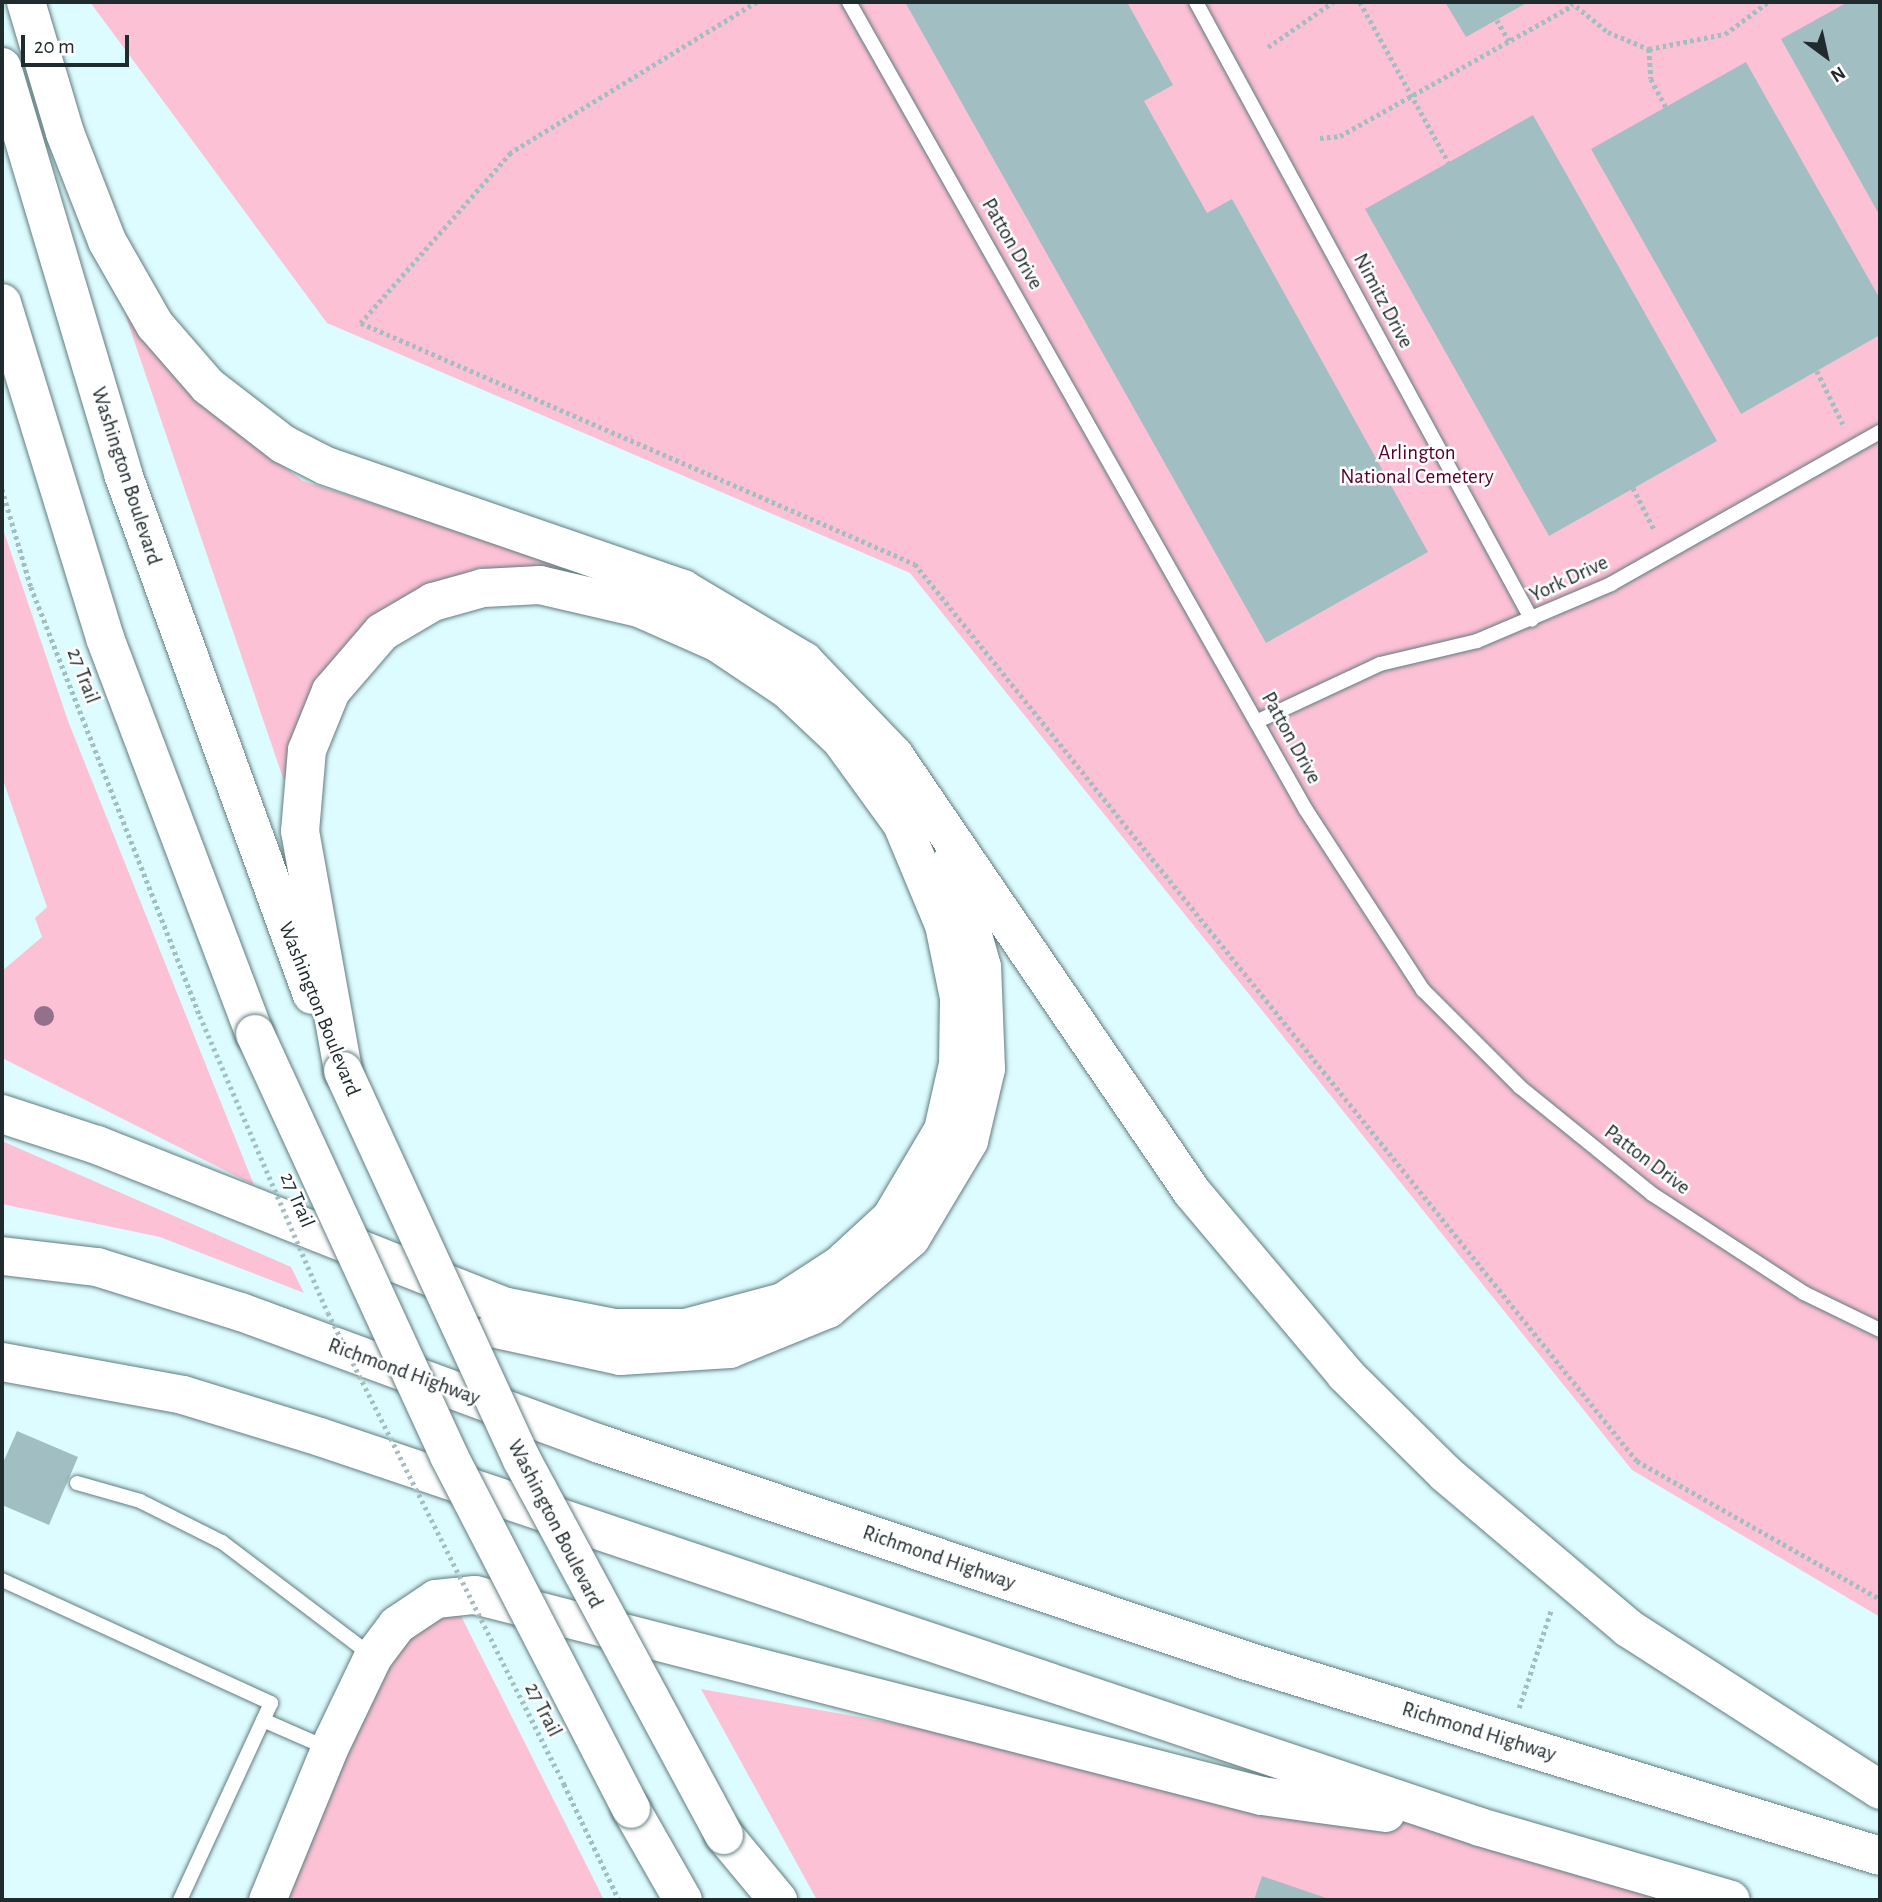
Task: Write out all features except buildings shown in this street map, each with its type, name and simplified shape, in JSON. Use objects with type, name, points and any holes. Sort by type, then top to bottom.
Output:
[{"type":"highway","points":[[26,2],[65,133],[107,241],[155,325],[208,386],[283,444],[326,466],[629,567],[724,608],[839,691],[923,794],[1147,1132],[1238,1251],[1396,1426],[1563,1576],[1698,1677],[1880,1790]]},
{"type":"highway","name":"Washington Boulevard","points":[[2,68],[123,474],[211,728],[343,1071],[522,1460],[758,1900]]},
{"type":"highway","points":[[2,303],[105,638],[255,1034],[432,1420],[631,1809],[683,1900]]},
{"type":"highway","points":[[2,1114],[96,1145],[507,1307],[614,1328],[685,1328],[783,1301],[840,1265],[891,1218],[943,1130],[958,1064],[959,998],[944,925],[901,824],[849,749],[788,690],[718,643],[639,608],[550,586],[483,588],[433,603],[382,632],[331,691],[306,750],[300,831],[343,1071]]},
{"type":"highway","points":[[2,1120],[184,1210],[508,1333],[583,1351],[660,1357],[765,1339],[828,1309],[911,1238],[951,1177],[979,1107],[987,1034],[982,967],[961,885],[923,794]]},
{"type":"highway","name":"Richmond Highway","points":[[2,1256],[97,1267],[241,1312],[600,1444],[1508,1741],[1880,1856]]},
{"type":"highway","points":[[2,1362],[183,1395],[320,1437],[1480,1826],[1731,1900]]},
{"type":"highway","points":[[329,1749],[373,1657],[397,1625],[436,1599],[496,1598],[1262,1796],[1480,1826]]},
{"type":"highway","points":[[724,1835],[779,1900]]},
{"type":"street","points":[[267,1900],[329,1749]]},
{"type":"lane","name":"Patton Drive","points":[[849,2],[1258,721],[1400,958],[1423,990],[1520,1087],[1652,1194],[1804,1293],[1880,1330]]},
{"type":"lane","name":"Nimitz Drive","points":[[1196,2],[1532,620]]},
{"type":"lane","name":"York Drive","points":[[1258,721],[1401,657],[1478,641],[1532,620],[1666,553],[1880,432]]},
{"type":"lane","points":[[77,1483],[140,1501],[222,1542],[373,1657]]},
{"type":"lane","points":[[2,1580],[271,1703],[180,1900]]},
{"type":"lane","points":[[263,1720],[329,1749]]},
{"type":"path","points":[[757,2],[511,153],[361,323],[915,564],[1637,1461],[1880,1599]]},
{"type":"path","points":[[1268,47],[1333,2]]},
{"type":"path","points":[[1360,2],[1479,218]]},
{"type":"path","points":[[1320,138],[1340,136],[1572,3],[1608,32],[1649,49],[1725,34],[1768,2]]},
{"type":"path","points":[[1497,20],[1509,41]]},
{"type":"path","points":[[1649,49],[1651,79],[1666,107]]},
{"type":"path","points":[[1526,146],[1689,432]]},
{"type":"path","points":[[1493,162],[1512,199]]},
{"type":"path","points":[[1416,254],[1546,180]]},
{"type":"path","points":[[1429,196],[1451,234]]},
{"type":"path","points":[[1397,218],[1556,508]]},
{"type":"path","points":[[1508,271],[1536,320]]},
{"type":"path","points":[[1473,357],[1603,282]]},
{"type":"path","points":[[1487,383],[1618,308]]},
{"type":"path","points":[[1501,407],[1632,332]]},
{"type":"path","points":[[1515,433],[1646,357]]},
{"type":"path","points":[[1817,370],[1854,447]]},
{"type":"path","points":[[1529,458],[1660,382]]},
{"type":"path","points":[[1543,483],[1675,407]]},
{"type":"path","points":[[1640,428],[1656,458]]},
{"type":"path","points":[[1611,444],[1666,553]]},
{"type":"path","points":[[1579,463],[1595,494]]},
{"type":"path","name":"27 Trail","points":[[2,489],[31,587],[200,1016],[334,1325],[564,1784],[619,1900]]},
{"type":"path","points":[[1508,1741],[1563,1576]]},
{"type":"path","points":[[436,1599],[488,1615]]},
{"type":"green space","name":"Arlington National Cemetery","points":[[90,2],[1880,2],[1880,1617],[1632,1470],[910,573],[327,323]]},
{"type":"green space","points":[[125,314],[204,407],[303,481],[567,566],[564,575],[478,568],[407,595],[303,716],[284,781]]},
{"type":"green space","points":[[2,526],[68,721],[254,1185],[2,1058],[2,971],[42,937],[35,918],[47,907],[2,777]]},
{"type":"green space","points":[[2,1141],[291,1267],[304,1293],[160,1237],[2,1204]]},
{"type":"green space","points":[[458,1610],[604,1900],[279,1900],[363,1708],[411,1636]]},
{"type":"green space","points":[[701,1689],[1480,1827],[1731,1900],[817,1900]]}]
